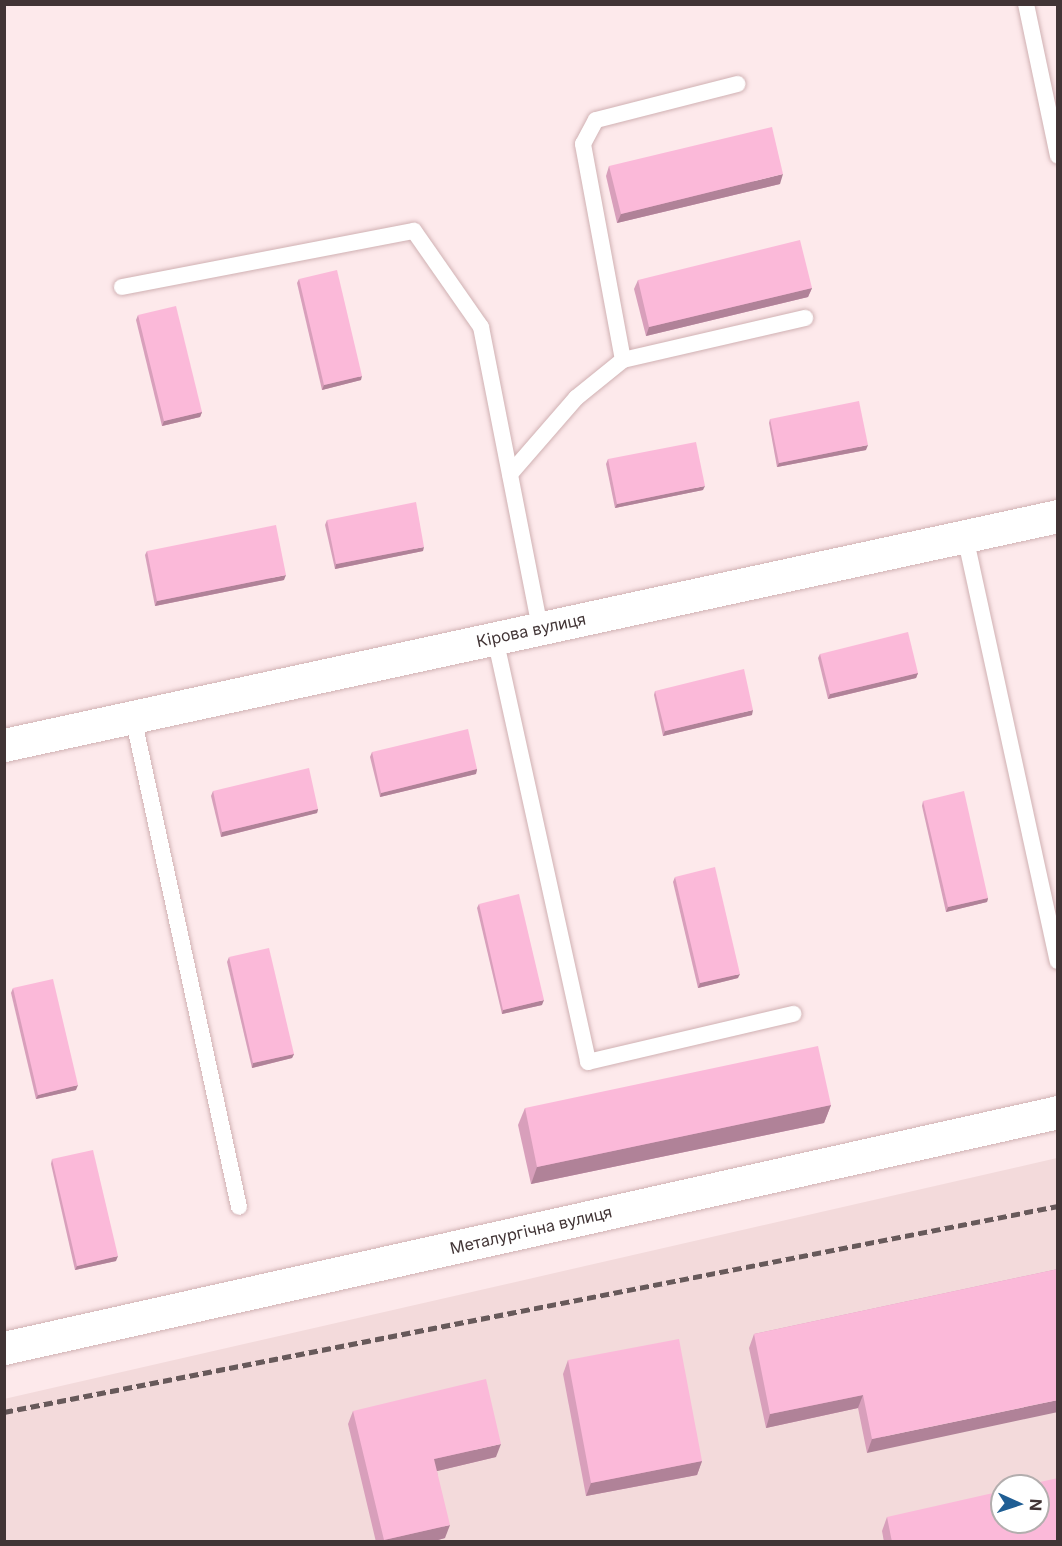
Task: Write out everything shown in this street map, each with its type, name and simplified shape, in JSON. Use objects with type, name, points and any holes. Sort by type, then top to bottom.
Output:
[{"type":"street","name":"Кірова вулиця","points":[[4,745],[1058,516]]},
{"type":"street","name":"Металургічна вулиця","points":[[4,1348],[1058,1112]]},
{"type":"lane","points":[[1026,4],[1058,156]]},
{"type":"lane","points":[[623,360],[583,144],[596,120],[737,84]]},
{"type":"lane","points":[[122,286],[414,231],[481,327],[540,628]]},
{"type":"lane","points":[[510,474],[576,398],[623,360],[805,318]]},
{"type":"lane","points":[[964,536],[1058,961]]},
{"type":"lane","points":[[495,638],[588,1062],[793,1014]]},
{"type":"lane","points":[[133,717],[239,1207]]},
{"type":"shaded area","points":[[1057,1158],[1057,1541],[5,1541],[4,1399]]},
{"type":"building","points":[[772,127],[783,174],[621,214],[609,166]]},
{"type":"building","points":[[800,240],[812,288],[649,327],[638,280]]},
{"type":"building","points":[[337,270],[362,376],[324,385],[299,279]]},
{"type":"building","points":[[176,306],[202,412],[164,421],[138,315]]},
{"type":"building","points":[[859,401],[868,445],[779,463],[770,419]]},
{"type":"building","points":[[696,442],[705,486],[617,504],[608,459]]},
{"type":"building","points":[[416,502],[424,547],[336,564],[327,520]]},
{"type":"building","points":[[276,525],[286,575],[157,601],[147,551]]},
{"type":"building","points":[[908,632],[918,673],[830,694],[820,654]]},
{"type":"building","points":[[744,669],[753,710],[665,731],[655,691]]},
{"type":"building","points":[[468,729],[477,769],[381,793],[372,752]]},
{"type":"building","points":[[309,768],[318,809],[222,832],[213,791]]},
{"type":"building","points":[[964,791],[988,898],[948,907],[923,801]]},
{"type":"building","points":[[715,867],[740,974],[700,983],[675,877]]},
{"type":"building","points":[[519,894],[544,1000],[503,1010],[479,904]]},
{"type":"building","points":[[269,948],[294,1054],[253,1063],[229,957]]},
{"type":"building","points":[[53,979],[78,1085],[38,1095],[13,988]]},
{"type":"building","points":[[818,1046],[831,1105],[537,1167],[525,1108]]},
{"type":"building","points":[[93,1150],[118,1256],[77,1266],[52,1159]]},
{"type":"building","points":[[1058,1269],[1058,1400],[872,1439],[863,1395],[770,1414],[754,1334]]},
{"type":"building","points":[[679,1339],[702,1461],[591,1483],[568,1360]]},
{"type":"building","points":[[486,1379],[501,1444],[434,1459],[450,1525],[384,1540],[353,1411]]},
{"type":"building","points":[[1058,1478],[1058,1542],[892,1542],[887,1517],[990,1494],[990,1534],[1050,1534],[1050,1480]]},
{"type":"railway","points":[[4,1412],[1058,1206]]}]
